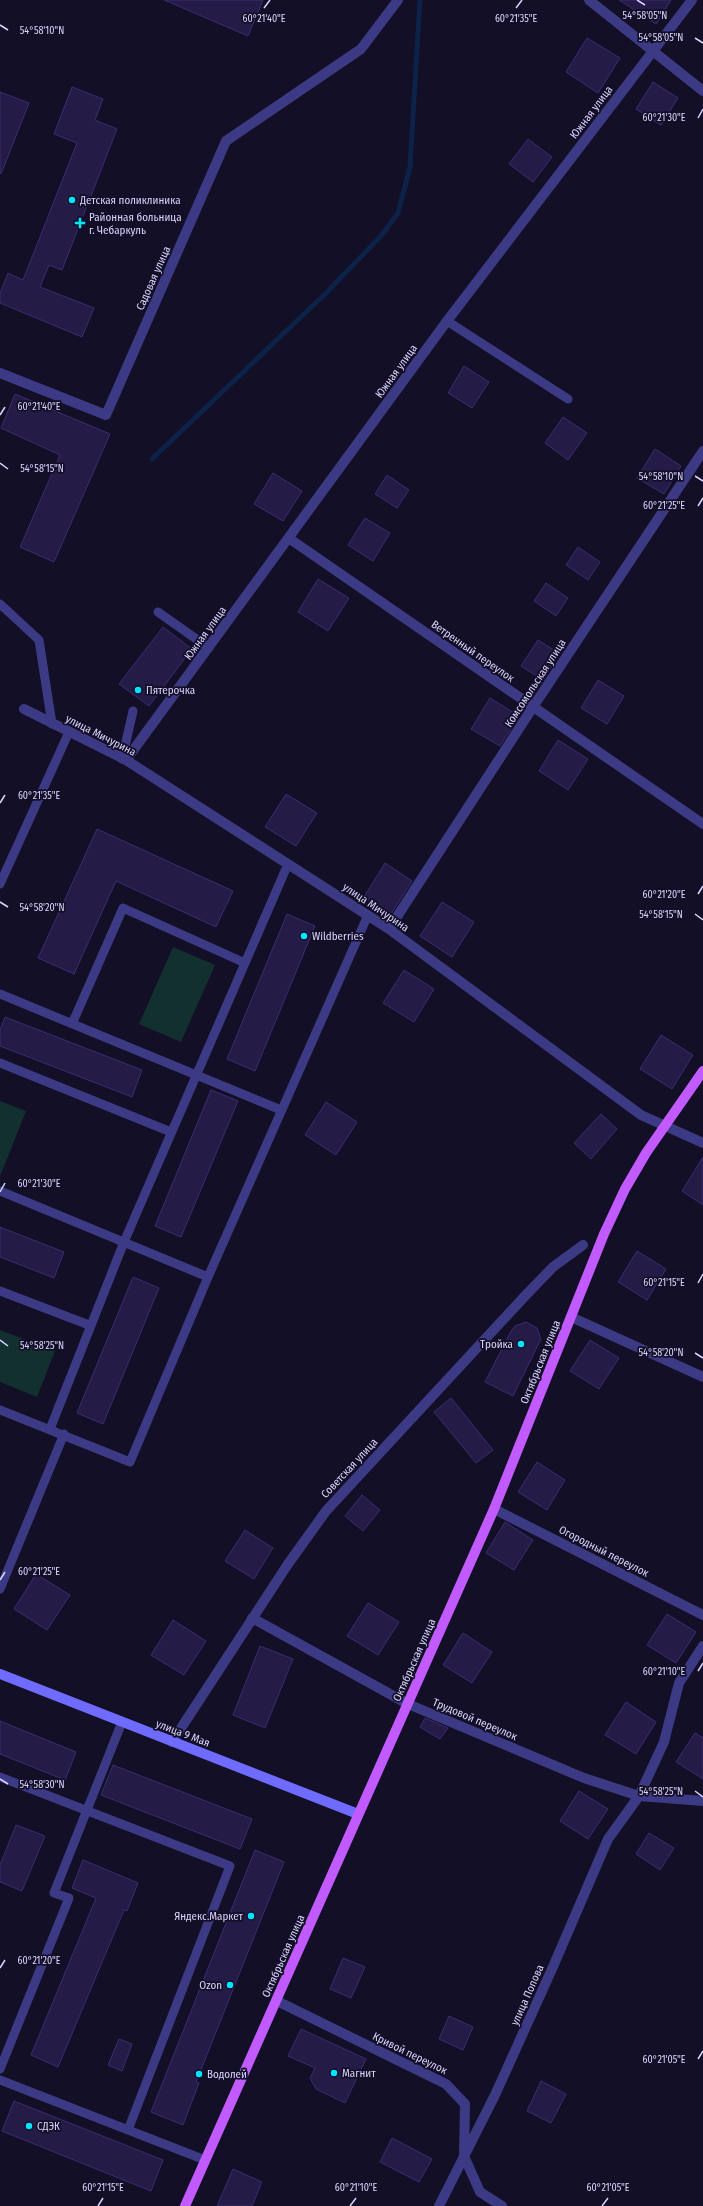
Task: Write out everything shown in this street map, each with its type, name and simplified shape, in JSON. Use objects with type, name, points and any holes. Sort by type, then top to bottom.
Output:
[{"type":"main road","points":[[666,1126],[703,1071]]},
{"type":"main road","name":"Октябрьская улица","points":[[185,2206],[494,1509],[571,1317],[625,1189],[646,1153],[666,1126]]},
{"type":"main road","name":"улица 9 Мая","points":[[0,1674],[358,1814]]},
{"type":"street","name":"Садовая улица","points":[[0,373],[106,416],[226,142],[361,49],[398,0]]},
{"type":"street","points":[[589,0],[703,91]]},
{"type":"street","name":"Южная улица","points":[[124,760],[290,539],[447,321],[652,50],[692,0]]},
{"type":"street","name":"Комсомольская улица","points":[[389,929],[533,707],[703,451]]},
{"type":"street","name":"Ветренный переулок","points":[[290,539],[703,824]]},
{"type":"street","name":"улица Мичурина","points":[[24,709],[124,760],[288,864],[389,929],[641,1115],[703,1143]]},
{"type":"street","name":"Советская улица","points":[[172,1742],[252,1618],[326,1511],[553,1267],[584,1245]]},
{"type":"street","points":[[571,1317],[703,1377]]},
{"type":"street","name":"Огородный переулок","points":[[494,1509],[703,1615]]},
{"type":"street","name":"Трудовой переулок","points":[[252,1618],[408,1704],[584,1778],[639,1796],[703,1801]]},
{"type":"street","name":"улица Попова","points":[[439,2206],[552,1969],[608,1839],[639,1796],[664,1742],[679,1683],[703,1646]]},
{"type":"street","name":"Кривой переулок","points":[[277,2001],[446,2084],[465,2104],[464,2156],[480,2192],[502,2206]]},
{"type":"lane","points":[[447,321],[568,399]]},
{"type":"lane","points":[[0,604],[39,640],[52,724]]},
{"type":"lane","points":[[158,612],[209,648]]},
{"type":"lane","points":[[124,760],[133,710]]},
{"type":"lane","points":[[0,884],[69,732]]},
{"type":"lane","points":[[50,1428],[89,1325],[124,1242],[288,864]]},
{"type":"lane","points":[[72,1024],[123,908],[245,963]]},
{"type":"lane","points":[[0,1410],[50,1428],[130,1462],[208,1277],[368,916]]},
{"type":"lane","points":[[0,994],[281,1110]]},
{"type":"lane","points":[[0,1063],[171,1132]]},
{"type":"lane","points":[[0,1191],[208,1277]]},
{"type":"lane","points":[[0,1291],[89,1325]]},
{"type":"lane","points":[[0,1589],[64,1434]]},
{"type":"lane","points":[[0,2069],[69,1898],[54,1892],[122,1722]]},
{"type":"lane","points":[[0,1777],[230,1866],[128,2130]]},
{"type":"lane","points":[[0,2080],[205,2160]]},
{"type":"green space","points":[[173,947],[215,965],[181,1042],[139,1024]]},
{"type":"green space","points":[[0,1101],[26,1111],[1,1174],[0,1174]]},
{"type":"green space","points":[[0,1330],[55,1351],[37,1397],[0,1382]]},
{"type":"building","points":[[164,0],[263,0],[248,36]]},
{"type":"building","points":[[619,0],[671,0],[656,24]]},
{"type":"building","points":[[587,38],[620,58],[598,93],[566,72]]},
{"type":"building","points":[[653,82],[678,98],[661,125],[636,109]]},
{"type":"building","name":"Детская поликлиника","points":[[72,87],[103,99],[95,120],[117,129],[62,270],[49,265],[40,287],[94,308],[82,337],[0,303],[0,293],[8,273],[23,280],[77,143],[54,134]]},
{"type":"building","points":[[0,92],[29,103],[1,174],[0,173]]},
{"type":"building","points":[[528,139],[552,157],[533,182],[509,164]]},
{"type":"building","points":[[464,366],[489,382],[472,408],[448,393]]},
{"type":"building","points":[[15,394],[110,434],[54,562],[20,547],[60,455],[1,428]]},
{"type":"building","points":[[563,417],[587,433],[568,460],[545,443]]},
{"type":"building","points":[[655,449],[681,466],[664,494],[637,478]]},
{"type":"building","points":[[273,473],[302,491],[283,521],[254,504]]},
{"type":"building","points":[[387,475],[409,490],[397,508],[375,494]]},
{"type":"building","points":[[365,518],[390,533],[373,561],[348,545]]},
{"type":"building","points":[[578,547],[600,562],[588,580],[566,565]]},
{"type":"building","points":[[318,579],[349,598],[328,631],[298,612]]},
{"type":"building","points":[[546,583],[568,598],[556,616],[534,601]]},
{"type":"building","points":[[163,627],[192,649],[149,706],[119,684]]},
{"type":"building","points":[[538,640],[560,654],[543,680],[521,666]]},
{"type":"building","points":[[598,680],[624,696],[607,724],[581,708]]},
{"type":"building","points":[[490,698],[519,716],[500,746],[471,729]]},
{"type":"building","points":[[558,740],[588,759],[568,790],[539,771]]},
{"type":"building","points":[[286,794],[317,813],[296,846],[265,827]]},
{"type":"building","points":[[97,829],[233,891],[216,927],[116,881],[74,974],[38,958]]},
{"type":"building","points":[[385,863],[412,881],[391,914],[364,897]]},
{"type":"building","points":[[442,902],[474,922],[452,957],[420,936]]},
{"type":"building","points":[[287,914],[315,926],[255,1071],[227,1059]]},
{"type":"building","points":[[404,970],[434,989],[414,1022],[383,1003]]},
{"type":"building","points":[[5,1017],[142,1070],[132,1097],[0,1046],[0,1030]]},
{"type":"building","points":[[661,1035],[693,1055],[672,1089],[640,1069]]},
{"type":"building","points":[[211,1090],[238,1101],[181,1237],[155,1226]]},
{"type":"building","points":[[326,1102],[357,1122],[336,1155],[305,1135]]},
{"type":"building","points":[[601,1114],[617,1129],[591,1159],[574,1143]]},
{"type":"building","points":[[703,1157],[703,1205],[682,1191]]},
{"type":"building","points":[[0,1227],[64,1252],[54,1278],[0,1257]]},
{"type":"building","points":[[637,1251],[666,1269],[647,1300],[618,1282]]},
{"type":"building","points":[[133,1277],[159,1288],[103,1424],[77,1413]]},
{"type":"building","points":[[526,1322],[537,1328],[541,1339],[513,1396],[485,1382],[511,1331],[515,1326]]},
{"type":"building","points":[[590,1340],[619,1358],[599,1389],[570,1371]]},
{"type":"building","points":[[451,1398],[493,1450],[476,1463],[434,1412]]},
{"type":"building","points":[[537,1462],[565,1480],[547,1510],[518,1492]]},
{"type":"building","points":[[362,1495],[380,1510],[363,1531],[345,1516]]},
{"type":"building","points":[[505,1522],[533,1540],[514,1570],[486,1553]]},
{"type":"building","points":[[245,1530],[273,1548],[254,1579],[225,1561]]},
{"type":"building","points":[[36,1574],[70,1595],[47,1630],[14,1609]]},
{"type":"building","points":[[368,1603],[399,1622],[378,1655],[347,1636]]},
{"type":"building","points":[[667,1614],[696,1632],[676,1663],[647,1645]]},
{"type":"building","points":[[173,1620],[206,1641],[184,1675],[151,1655]]},
{"type":"building","points":[[463,1633],[492,1652],[472,1683],[443,1665]]},
{"type":"building","points":[[260,1646],[293,1659],[265,1728],[233,1715]]},
{"type":"building","points":[[626,1702],[656,1722],[636,1754],[605,1735]]},
{"type":"building","points":[[425,1718],[448,1728],[440,1739],[420,1727]]},
{"type":"building","points":[[0,1721],[76,1752],[65,1780],[0,1754]]},
{"type":"building","points":[[695,1733],[703,1738],[703,1779],[676,1762]]},
{"type":"building","points":[[113,1765],[252,1819],[240,1849],[101,1795]]},
{"type":"building","points":[[579,1791],[608,1809],[588,1839],[560,1821]]},
{"type":"building","points":[[16,1825],[45,1836],[22,1891],[0,1882],[0,1865]]},
{"type":"building","points":[[649,1833],[674,1848],[660,1870],[636,1854]]},
{"type":"building","points":[[255,1850],[284,1862],[196,2082],[199,2083],[183,2125],[151,2112]]},
{"type":"building","points":[[83,1860],[138,1883],[127,1911],[124,1910],[58,2067],[31,2055],[96,1898],[72,1888]]},
{"type":"building","points":[[343,1958],[365,1967],[351,1998],[330,1989]]},
{"type":"building","points":[[449,2016],[473,2027],[463,2050],[439,2039]]},
{"type":"building","points":[[301,2029],[366,2059],[345,2103],[316,2089],[310,2078],[315,2068],[288,2056]]},
{"type":"building","points":[[119,2039],[132,2044],[122,2071],[108,2065]]},
{"type":"building","points":[[541,2081],[566,2094],[551,2123],[527,2111]]},
{"type":"building","points":[[14,2101],[163,2160],[151,2191],[2,2131]]},
{"type":"building","points":[[392,2138],[432,2159],[419,2182],[380,2162]]},
{"type":"building","points":[[233,2169],[262,2182],[252,2206],[217,2206]]},
{"type":"waterway","points":[[152,459],[325,294],[381,236],[398,213],[410,167],[420,0]]},
{"type":"place","name":"Детская поликлиника","points":[[72,200]]},
{"type":"place","name":"Районная больница г. Чебаркуль","points":[[80,223]]},
{"type":"place","name":"Пятерочка","points":[[138,690]]},
{"type":"place","name":"Wildberries","points":[[304,936]]},
{"type":"place","name":"Тройка","points":[[521,1344]]},
{"type":"place","name":"Яндекс.Маркет","points":[[251,1916]]},
{"type":"place","name":"Ozon","points":[[230,1985]]},
{"type":"place","name":"Магнит","points":[[334,2073]]},
{"type":"place","name":"Водолей","points":[[199,2074]]},
{"type":"place","name":"СДЭК","points":[[29,2126]]}]
